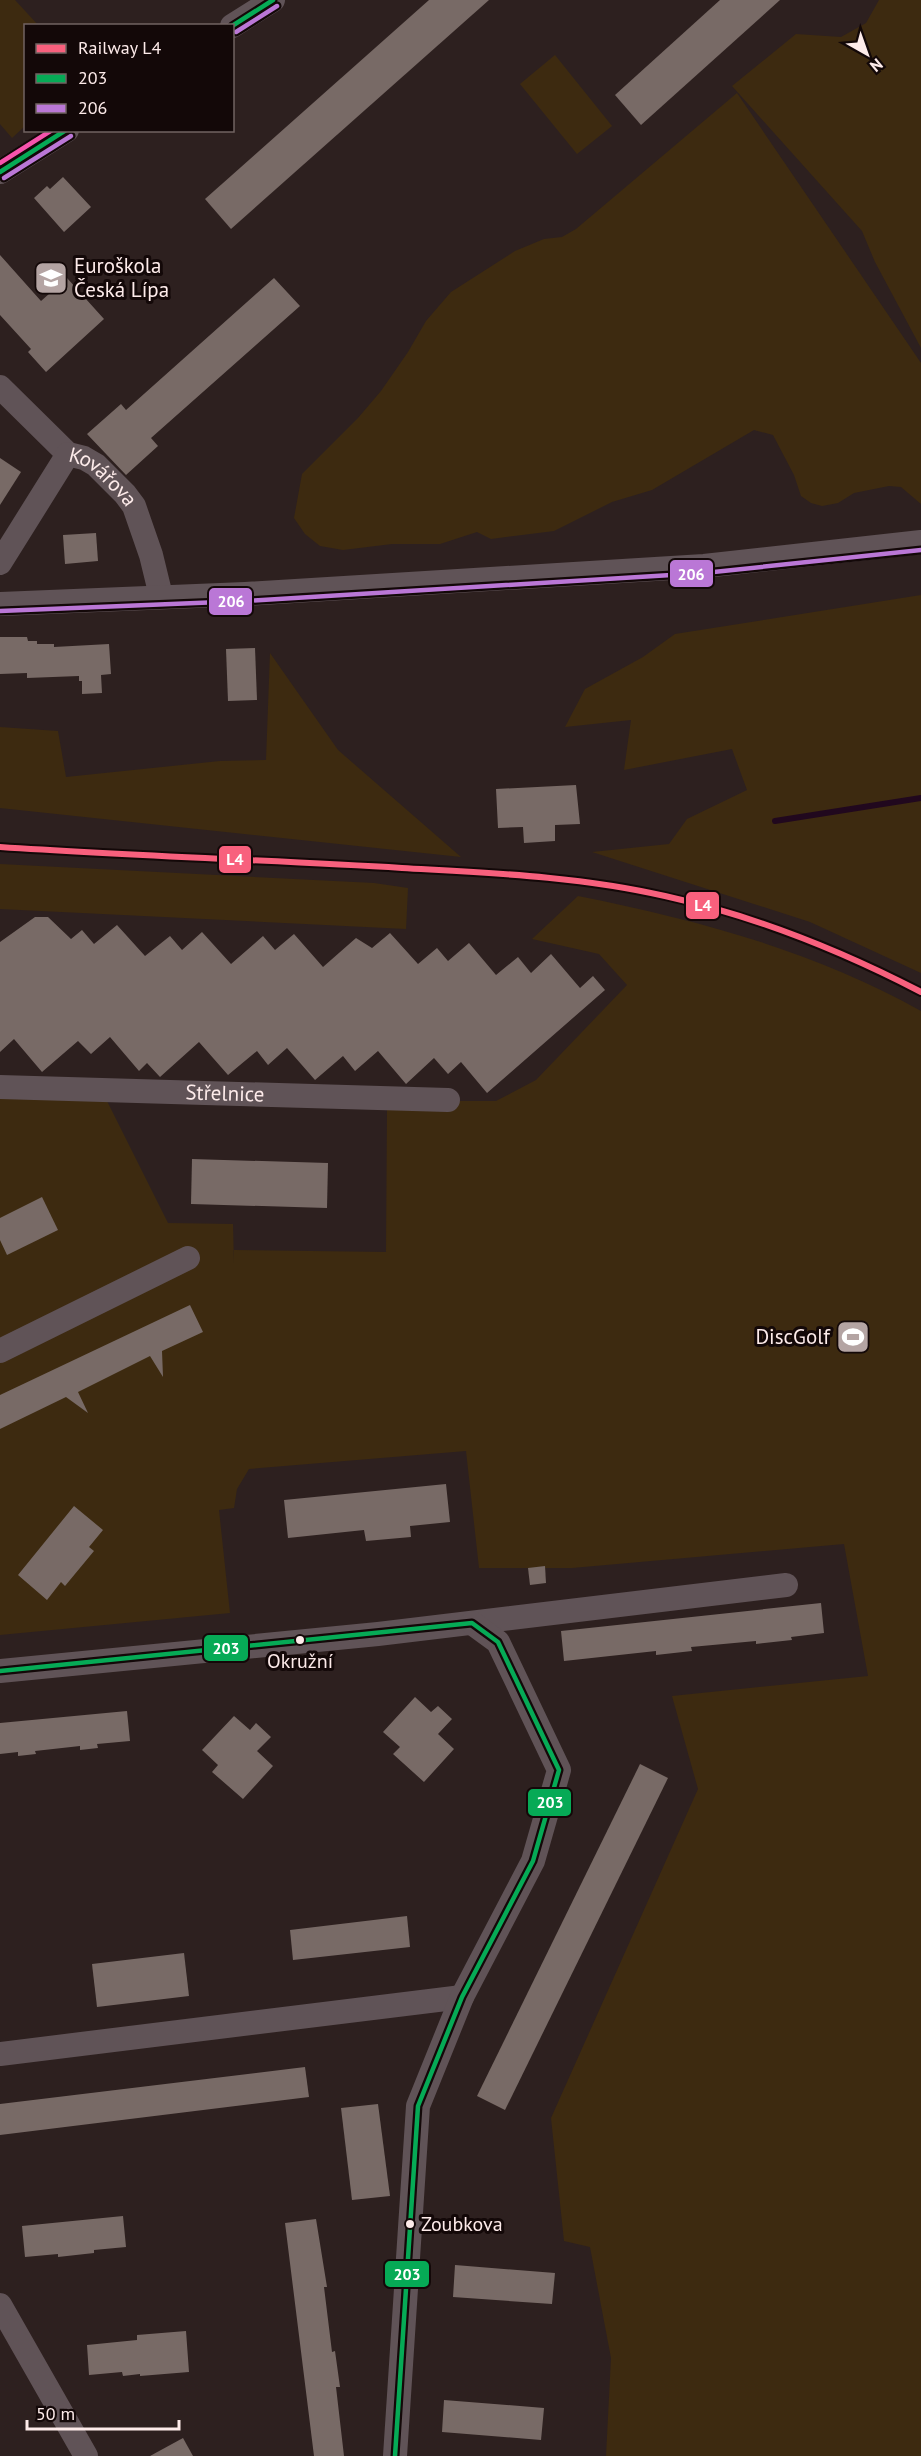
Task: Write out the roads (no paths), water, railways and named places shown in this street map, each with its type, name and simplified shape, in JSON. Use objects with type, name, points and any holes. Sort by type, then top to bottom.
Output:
[{"type":"street","points":[[234,25],[273,0]]},
{"type":"street","points":[[0,172],[64,132]]},
{"type":"street","name":"Kovářova","points":[[0,387],[68,454],[84,458],[96,465],[135,506],[161,596]]},
{"type":"street","points":[[0,563],[68,454]]},
{"type":"street","points":[[0,604],[244,594],[704,566],[921,542]]},
{"type":"street","name":"Střelnice","points":[[0,1087],[448,1100]]},
{"type":"street","points":[[0,1351],[188,1258]]},
{"type":"street","points":[[0,1671],[378,1634],[786,1585]]},
{"type":"street","points":[[395,2456],[418,2106],[462,1996],[533,1861],[559,1770],[498,1642],[472,1623]]},
{"type":"street","points":[[0,2054],[462,1996]]},
{"type":"street","points":[[0,2305],[86,2456]]},
{"type":"waterway","points":[[775,821],[921,798]]},
{"type":"rail line","name":"L4","points":[[0,847],[534,876],[632,889],[699,904],[764,924],[828,948],[921,992]]},
{"type":"place","name":"Euroškola Česká Lípa","points":[[51,278]]},
{"type":"place","name":"DiscGolf","points":[[853,1337]]},
{"type":"place","name":"Okružní","points":[[300,1640]]},
{"type":"place","name":"Zoubkova","points":[[410,2224]]}]
